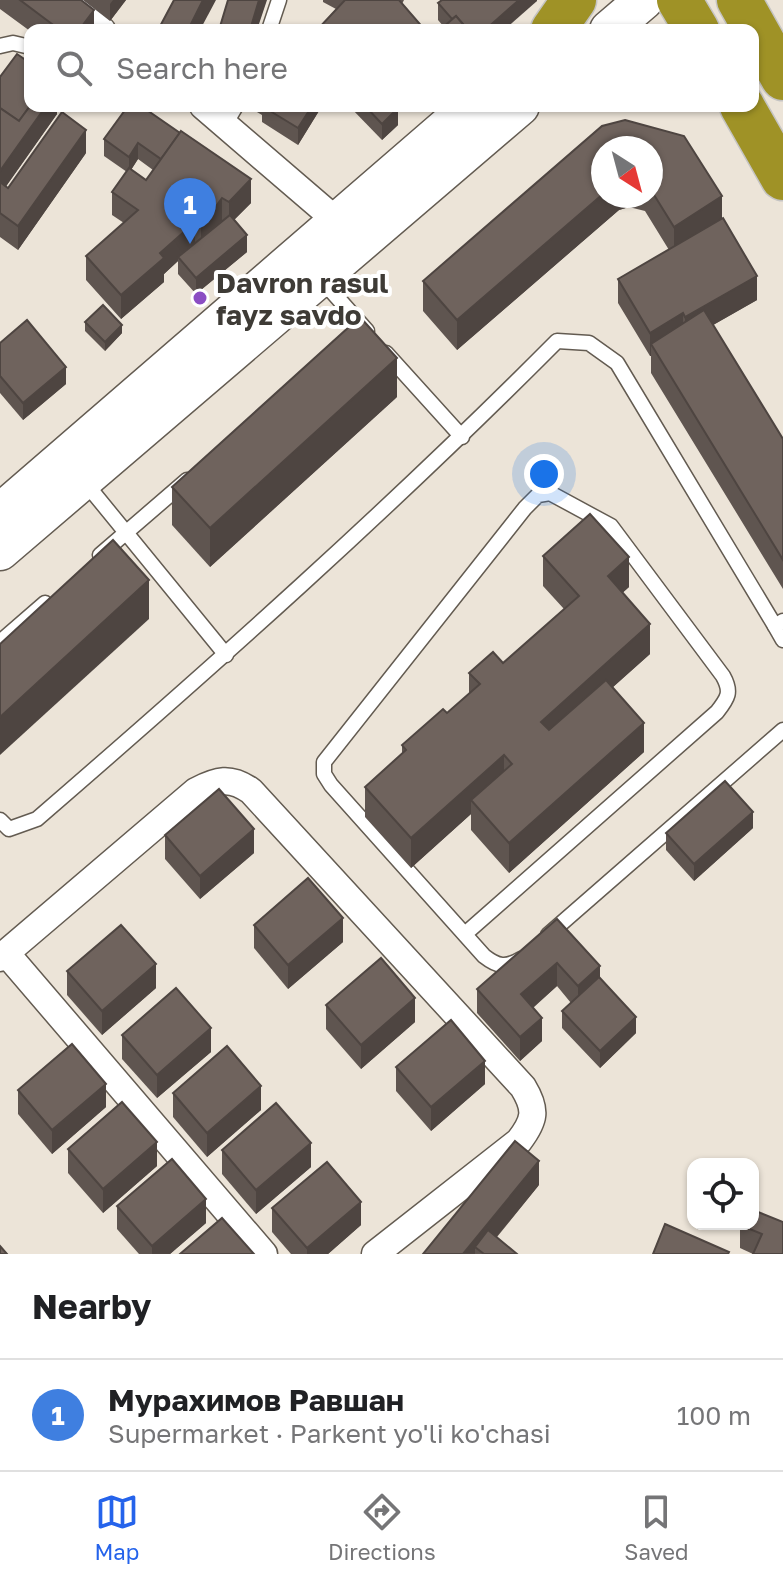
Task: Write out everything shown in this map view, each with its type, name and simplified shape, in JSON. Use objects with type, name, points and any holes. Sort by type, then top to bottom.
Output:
[{"type":"highway","points":[[679,0],[693,24]]},
{"type":"highway","points":[[739,0],[753,24]]},
{"type":"highway","points":[[759,35],[783,78]]},
{"type":"highway","points":[[745,112],[783,178]]},
{"type":"street","points":[[62,0],[94,24]]},
{"type":"street","points":[[616,24],[644,0]]},
{"type":"street","points":[[0,513],[464,112]]},
{"type":"street","points":[[0,551],[513,112]]},
{"type":"street","points":[[231,114],[338,222]]},
{"type":"street","points":[[264,1254],[3,956],[196,791],[217,780],[236,781],[251,791],[523,1087],[534,1104],[534,1121],[519,1141],[375,1254]]},
{"type":"lane","points":[[271,24],[279,0]]},
{"type":"lane","points":[[0,46],[13,43],[24,46]]},
{"type":"lane","points":[[320,277],[462,437]]},
{"type":"lane","points":[[351,336],[363,326]]},
{"type":"lane","points":[[0,820],[9,829],[37,819],[226,655],[462,437],[557,341],[574,340],[605,352],[617,363],[779,624],[783,640]]},
{"type":"lane","points":[[91,563],[196,471]]},
{"type":"lane","points":[[83,480],[226,655]]},
{"type":"lane","points":[[465,934],[717,712],[728,698],[729,687],[723,676],[611,526],[550,493],[538,495],[324,762],[324,774],[331,785],[465,934],[496,965],[509,966],[520,960],[783,730]]},
{"type":"lane","points":[[0,642],[57,593]]},
{"type":"building","points":[[20,0],[81,0],[94,10],[84,24],[52,24]]},
{"type":"building","points":[[174,0],[203,0],[191,24],[161,24]]},
{"type":"building","points":[[228,0],[259,0],[252,24],[221,24]]},
{"type":"building","points":[[345,0],[399,0],[420,24],[323,24]]},
{"type":"building","points":[[442,0],[519,0],[492,24],[463,24],[456,16],[452,19],[438,3]]},
{"type":"building","points":[[456,16],[463,24],[447,24]]},
{"type":"building","points":[[17,54],[24,59],[26,112],[19,121],[0,108],[0,77]]},
{"type":"building","points":[[0,108],[19,121],[26,112],[42,112],[0,171]]},
{"type":"building","points":[[62,112],[86,130],[18,226],[0,213],[0,182],[8,188]]},
{"type":"building","points":[[124,112],[150,112],[180,133],[161,159],[138,143],[129,157],[104,139]]},
{"type":"building","points":[[272,112],[308,112],[298,128]]},
{"type":"building","points":[[371,112],[394,112],[382,124]]},
{"type":"building","points":[[625,120],[684,136],[722,196],[674,227],[662,208],[663,136],[591,136],[591,204],[457,320],[423,281],[602,126]]},
{"type":"building","points":[[181,131],[251,179],[229,202],[222,198],[201,227],[195,222],[160,253],[164,258],[121,295],[86,256],[138,210],[112,192],[129,168],[146,180]]},
{"type":"building","points":[[230,215],[247,235],[196,278],[178,257]]},
{"type":"building","points":[[723,218],[757,276],[650,333],[618,279]]},
{"type":"building","points":[[103,305],[122,325],[105,342],[85,322]]},
{"type":"building","points":[[704,310],[783,439],[783,560],[651,344]]},
{"type":"building","points":[[360,317],[397,358],[210,528],[172,487]]},
{"type":"building","points":[[27,320],[66,367],[23,403],[0,376],[0,343]]},
{"type":"building","points":[[590,514],[629,557],[608,576],[650,624],[541,722],[549,730],[606,680],[644,723],[509,843],[471,800],[512,764],[504,755],[411,838],[365,787],[406,750],[402,745],[443,709],[447,713],[480,684],[469,673],[493,652],[503,663],[579,596],[543,556]]},
{"type":"building","points":[[113,540],[149,580],[0,717],[0,644]]},
{"type":"building","points":[[725,781],[753,812],[694,864],[666,833]]},
{"type":"building","points":[[219,789],[254,829],[200,876],[165,835]]},
{"type":"building","points":[[308,878],[343,918],[288,965],[254,925]]},
{"type":"building","points":[[557,919],[600,966],[578,986],[557,963],[521,994],[542,1018],[520,1037],[477,989]]},
{"type":"building","points":[[121,925],[156,964],[102,1011],[67,971]]},
{"type":"building","points":[[381,958],[415,998],[361,1045],[326,1005]]},
{"type":"building","points":[[599,977],[636,1017],[600,1051],[562,1011]]},
{"type":"building","points":[[176,988],[211,1028],[157,1075],[122,1035]]},
{"type":"building","points":[[451,1020],[485,1061],[431,1107],[396,1067]]},
{"type":"building","points":[[72,1044],[106,1084],[52,1130],[18,1090]]},
{"type":"building","points":[[227,1046],[261,1086],[207,1133],[173,1093]]},
{"type":"building","points":[[122,1102],[157,1142],[103,1189],[68,1149]]},
{"type":"building","points":[[276,1103],[311,1143],[256,1190],[222,1150]]},
{"type":"building","points":[[515,1141],[539,1161],[463,1254],[423,1254]]},
{"type":"building","points":[[172,1159],[206,1199],[152,1246],[117,1206]]},
{"type":"building","points":[[327,1162],[361,1202],[307,1248],[272,1208]]},
{"type":"building","points":[[759,1212],[783,1222],[783,1254],[753,1254],[762,1234],[752,1230],[759,1230]]},
{"type":"building","points":[[222,1218],[254,1254],[180,1254]]},
{"type":"building","points":[[665,1224],[729,1252],[653,1254]]},
{"type":"building","points":[[488,1230],[517,1254],[484,1254],[475,1247]]},
{"type":"place","name":"Мурахимов Равшан","points":[[190,244]]},
{"type":"place","name":"Davron rasul fayz savdo","points":[[200,298]]}]
